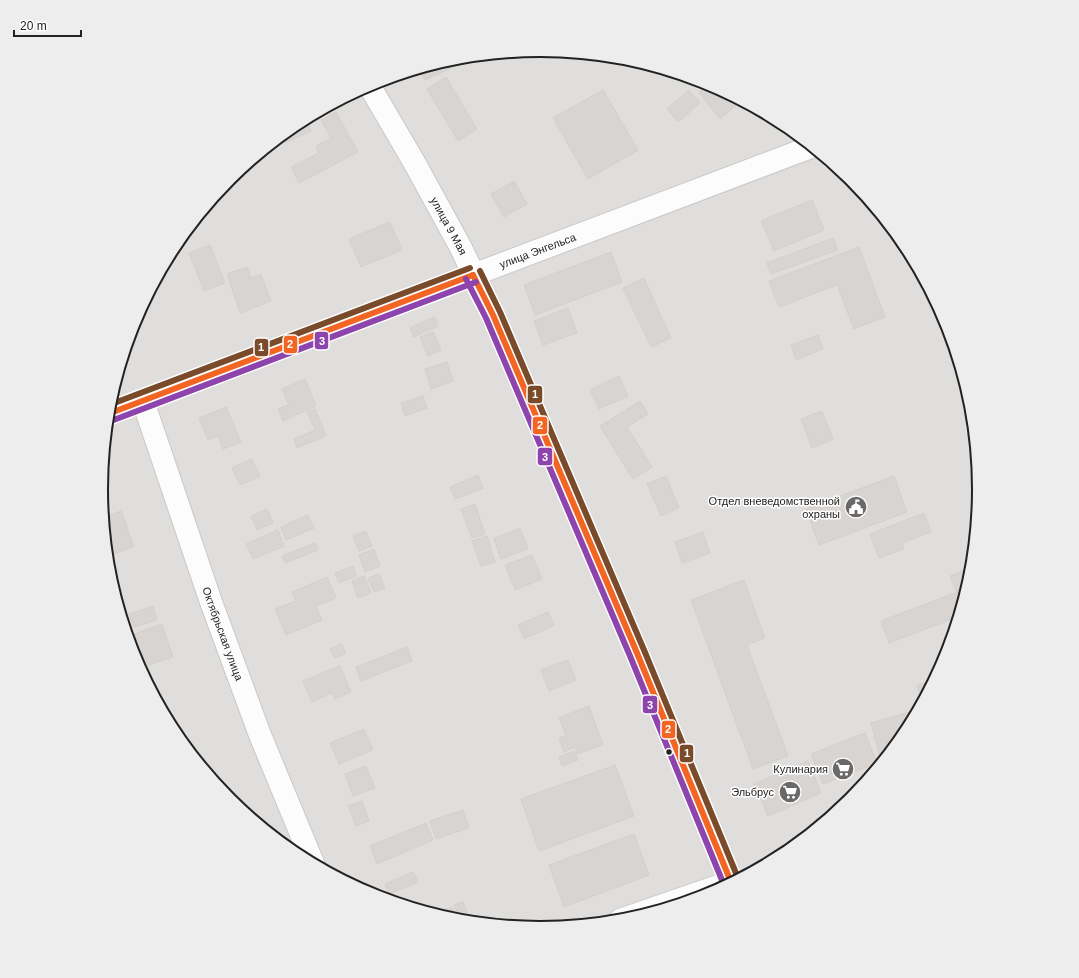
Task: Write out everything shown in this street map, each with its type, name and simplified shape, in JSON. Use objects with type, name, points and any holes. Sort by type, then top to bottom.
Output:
[{"type":"street","name":"улица 9 Мая","points":[[372,91],[414,162],[493,315],[634,645],[729,877]]},
{"type":"street","name":"улица Энгельса","points":[[115,411],[805,148]]},
{"type":"street","name":"Октябрьская улица","points":[[143,401],[214,609],[260,735],[310,855]]},
{"type":"shaded area","points":[[540,57],[596,61],[624,65],[678,80],[705,90],[756,115],[780,130],[824,164],[864,204],[882,226],[914,273],[927,298],[949,350],[957,377],[968,433],[971,461],[971,517],[968,545],[957,601],[949,628],[939,654],[914,705],[899,729],[864,774],[824,814],[802,832],[780,848],[731,876],[705,888],[651,906],[624,913],[568,920],[511,920],[483,917],[455,913],[401,898],[374,888],[323,863],[299,848],[255,814],[215,774],[197,752],[165,705],[152,680],[130,628],[122,601],[111,545],[108,517],[108,461],[111,433],[122,377],[130,350],[140,324],[165,273],[180,249],[215,204],[255,164],[277,146],[299,130],[348,102],[374,90],[428,72],[455,65],[511,58]]},
{"type":"building","points":[[450,66],[451,68],[425,80],[422,74]]},
{"type":"building","points":[[446,77],[477,129],[458,141],[427,89]]},
{"type":"building","points":[[703,89],[736,105],[720,119],[699,92]]},
{"type":"building","points":[[603,90],[638,150],[588,179],[553,118]]},
{"type":"building","points":[[689,90],[700,103],[678,122],[667,109]]},
{"type":"building","points":[[336,112],[358,152],[299,183],[291,167],[319,153],[316,146],[331,138],[321,120]]},
{"type":"building","points":[[308,124],[311,131],[276,147]]},
{"type":"building","points":[[514,181],[527,204],[504,217],[491,194]]},
{"type":"building","points":[[812,200],[824,230],[774,251],[761,221]]},
{"type":"building","points":[[390,222],[402,250],[361,267],[349,239]]},
{"type":"building","points":[[833,238],[838,250],[771,274],[767,263]]},
{"type":"building","points":[[210,245],[225,283],[204,291],[189,253]]},
{"type":"building","points":[[859,247],[885,317],[854,329],[837,285],[779,307],[769,281]]},
{"type":"building","points":[[611,252],[622,282],[535,315],[524,285]]},
{"type":"building","points":[[247,267],[251,278],[261,274],[271,301],[240,313],[227,274]]},
{"type":"building","points":[[644,278],[671,338],[651,347],[623,288]]},
{"type":"building","points":[[568,308],[577,333],[543,345],[534,321]]},
{"type":"building","points":[[434,317],[438,326],[414,337],[410,328]]},
{"type":"building","points":[[433,332],[441,350],[428,356],[420,337]]},
{"type":"building","points":[[818,335],[823,349],[796,360],[791,345]]},
{"type":"building","points":[[447,362],[453,381],[431,389],[425,369]]},
{"type":"building","points":[[619,376],[628,396],[599,409],[590,390]]},
{"type":"building","points":[[305,379],[316,406],[283,421],[278,409],[289,405],[282,389]]},
{"type":"building","points":[[423,396],[427,408],[405,416],[401,403]]},
{"type":"building","points":[[640,401],[648,414],[627,427],[652,467],[633,479],[600,426]]},
{"type":"building","points":[[226,407],[241,442],[223,449],[218,436],[208,440],[199,418]]},
{"type":"building","points":[[315,409],[326,436],[297,448],[294,439],[315,430],[307,412]]},
{"type":"building","points":[[822,411],[833,439],[812,448],[801,419]]},
{"type":"building","points":[[252,459],[260,476],[240,485],[232,468]]},
{"type":"building","points":[[478,475],[483,488],[455,499],[450,487]]},
{"type":"building","points":[[666,476],[679,508],[661,516],[647,484]]},
{"type":"building","points":[[894,476],[907,512],[819,545],[806,509]]},
{"type":"building","points":[[475,504],[485,534],[472,538],[461,509]]},
{"type":"building","points":[[267,509],[273,523],[257,530],[251,516]]},
{"type":"building","points":[[121,511],[128,529],[110,536],[108,516]]},
{"type":"building","points":[[924,513],[931,532],[902,543],[904,549],[879,558],[870,534]]},
{"type":"building","points":[[308,515],[314,528],[286,540],[281,527]]},
{"type":"building","points":[[520,528],[528,549],[501,559],[494,539]]},
{"type":"building","points":[[278,530],[284,546],[253,559],[246,544]]},
{"type":"building","points":[[128,531],[134,546],[113,555],[110,538]]},
{"type":"building","points":[[366,531],[372,546],[359,551],[353,536]]},
{"type":"building","points":[[703,532],[710,553],[682,563],[675,542]]},
{"type":"building","points":[[487,536],[495,562],[481,566],[472,541]]},
{"type":"building","points":[[315,543],[318,550],[285,563],[282,556]]},
{"type":"building","points":[[374,549],[380,566],[365,572],[359,555]]},
{"type":"building","points":[[532,555],[542,579],[515,590],[505,565]]},
{"type":"building","points":[[353,566],[356,576],[339,583],[335,573]]},
{"type":"building","points":[[963,571],[952,619],[889,643],[881,621],[957,592],[950,576]]},
{"type":"building","points":[[379,574],[385,588],[374,592],[368,578]]},
{"type":"building","points":[[364,576],[371,593],[358,598],[352,581]]},
{"type":"building","points":[[327,577],[336,598],[316,606],[322,620],[286,635],[275,609],[296,601],[292,592]]},
{"type":"building","points":[[744,580],[765,638],[747,645],[788,756],[753,769],[691,600]]},
{"type":"building","points":[[153,606],[157,620],[134,627],[129,614]]},
{"type":"building","points":[[548,612],[554,625],[524,639],[518,625]]},
{"type":"building","points":[[162,624],[173,657],[145,666],[134,634]]},
{"type":"building","points":[[341,644],[346,653],[335,658],[330,649]]},
{"type":"building","points":[[407,647],[412,661],[361,681],[356,667]]},
{"type":"building","points":[[568,660],[576,680],[549,691],[541,670]]},
{"type":"building","points":[[340,666],[351,692],[335,699],[332,693],[312,702],[303,681]]},
{"type":"building","points":[[926,683],[920,694],[917,686]]},
{"type":"building","points":[[589,706],[603,745],[577,754],[575,747],[564,752],[559,738],[566,736],[559,718]]},
{"type":"building","points":[[910,712],[879,755],[871,723]]},
{"type":"building","points":[[364,729],[373,750],[339,764],[330,743]]},
{"type":"building","points":[[865,733],[876,760],[871,765],[823,784],[811,754]]},
{"type":"building","points":[[574,751],[578,760],[562,766],[559,757]]},
{"type":"building","points":[[808,761],[821,793],[768,816],[754,784]]},
{"type":"building","points":[[615,765],[634,816],[539,851],[521,799]]},
{"type":"building","points":[[366,766],[375,788],[353,796],[345,774]]},
{"type":"building","points":[[362,801],[369,821],[356,826],[348,806]]},
{"type":"building","points":[[463,810],[469,828],[436,839],[430,821]]},
{"type":"building","points":[[426,823],[433,840],[377,864],[370,846]]},
{"type":"building","points":[[634,834],[649,875],[564,907],[549,865]]},
{"type":"building","points":[[413,872],[418,882],[390,894],[385,884]]},
{"type":"building","points":[[463,902],[468,915],[457,913],[454,905]]},
{"type":"building","points":[[452,907],[454,913],[444,910]]},
{"type":"transit line","name":"1","points":[[117,402],[470,268]]},
{"type":"transit line","name":"1","points":[[480,271],[500,312],[644,650],[736,873]]},
{"type":"transit line","name":"2","points":[[473,275],[493,315],[637,653],[729,877]]},
{"type":"transit line","name":"2","points":[[115,411],[473,275]]},
{"type":"transit line","name":"3","points":[[466,279],[486,318],[630,656],[722,880]]},
{"type":"transit line","name":"3","points":[[113,420],[476,282]]},
{"type":"place","name":"Отдел вневедомственной охраны","points":[[856,507]]},
{"type":"place","name":"Кулинария","points":[[843,769]]},
{"type":"place","name":"Эльбрус","points":[[790,792]]}]
